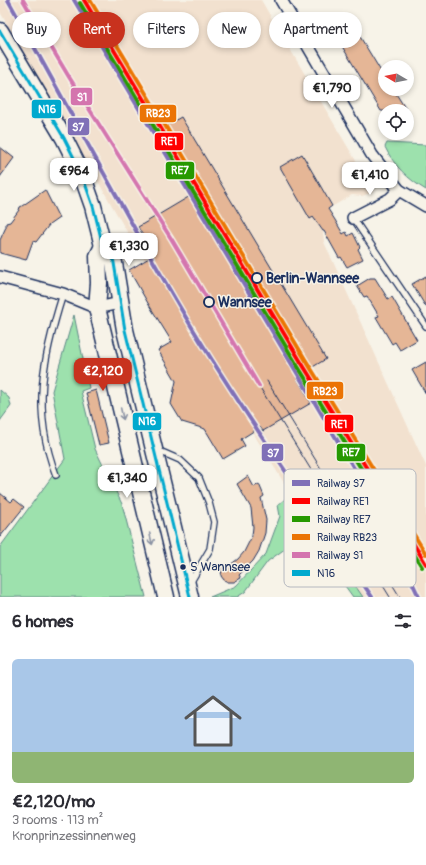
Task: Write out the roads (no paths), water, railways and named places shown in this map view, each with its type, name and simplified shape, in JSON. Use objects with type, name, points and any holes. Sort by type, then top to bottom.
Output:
[{"type":"main road","points":[[0,31],[64,138],[81,172],[93,206],[104,246],[113,257],[120,303],[188,592]]},
{"type":"main road","points":[[104,246],[98,256],[99,283],[97,308],[166,597]]},
{"type":"street","points":[[281,0],[372,156],[399,190],[426,206]]},
{"type":"street","points":[[353,218],[390,199],[399,190]]},
{"type":"street","points":[[0,277],[63,294],[97,308],[120,303]]},
{"type":"lane","points":[[353,218],[426,326]]},
{"type":"lane","points":[[56,475],[50,460],[43,428],[42,393],[46,356],[63,294]]},
{"type":"lane","points":[[154,448],[180,460],[199,478],[210,503],[214,522],[210,549],[188,592]]},
{"type":"tram line","points":[[267,381],[321,469]]},
{"type":"tram line","points":[[259,386],[311,469]]},
{"type":"tram line","points":[[384,587],[390,597]]},
{"type":"tram line","points":[[394,587],[400,597]]},
{"type":"rail line","name":"S7","points":[[8,0],[178,304],[224,379],[284,469]]},
{"type":"rail line","name":"S1","points":[[23,0],[69,77],[172,240],[259,386]]},
{"type":"rail line","name":"S7","points":[[74,0],[354,469]]},
{"type":"rail line","name":"RE1","points":[[84,0],[301,362],[367,469]]},
{"type":"rail line","name":"RB23","points":[[90,0],[305,359],[373,469]]},
{"type":"rail line","name":"RE7","points":[[80,3],[297,365],[361,469]]},
{"type":"rail line","name":"RB23","points":[[416,538],[426,554]]},
{"type":"rail line","name":"RE1","points":[[416,548],[426,564]]},
{"type":"rail line","name":"RE7","points":[[416,557],[422,567]]},
{"type":"rail line","name":"S7","points":[[365,587],[372,597]]},
{"type":"rail line","name":"S7","points":[[414,587],[419,597]]},
{"type":"place","name":"Berlin-Wannsee","points":[[257,278]]},
{"type":"place","name":"Wannsee","points":[[209,302]]},
{"type":"place","name":"S Wannsee","points":[[183,567]]}]
